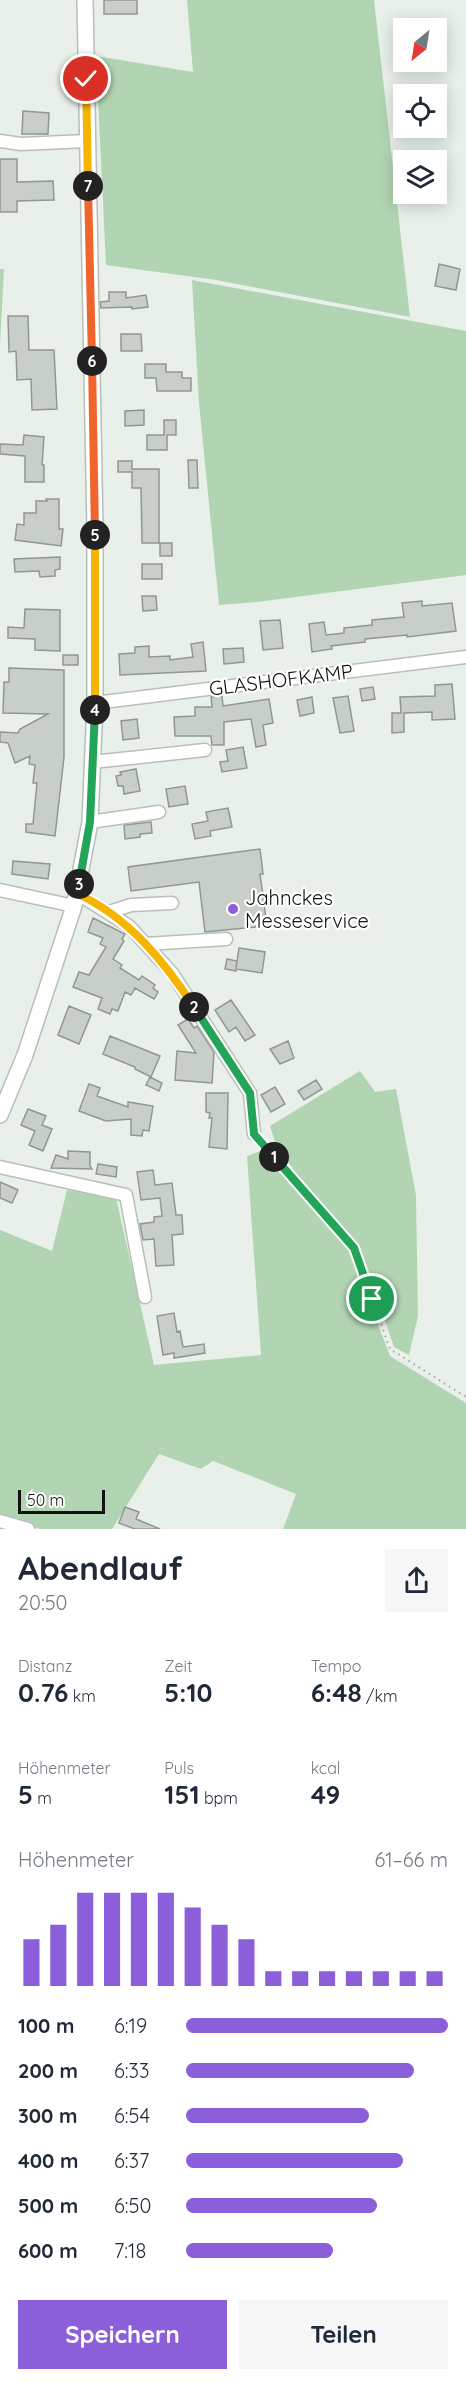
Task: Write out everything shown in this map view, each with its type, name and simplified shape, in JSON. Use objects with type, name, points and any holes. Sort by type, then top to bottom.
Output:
[{"type":"main road","points":[[0,1115],[25,1055],[76,900],[90,822],[95,703],[95,530],[85,0]]},
{"type":"street","points":[[0,141],[15,144],[87,141]]},
{"type":"street","name":"GLASHOFKAMP","points":[[95,703],[466,657]]},
{"type":"street","points":[[93,762],[206,750]]},
{"type":"street","points":[[90,822],[159,812]]},
{"type":"street","points":[[0,890],[76,900],[109,912],[129,926],[172,973],[250,1093],[254,1134]]},
{"type":"street","points":[[109,912],[131,905],[172,903]]},
{"type":"street","points":[[146,944],[226,939]]},
{"type":"street","points":[[0,1167],[126,1195],[145,1297]]},
{"type":"street","points":[[0,1521],[28,1529]]},
{"type":"path","points":[[254,1134],[354,1248],[390,1349],[466,1397]]},
{"type":"green space","points":[[187,0],[374,0],[393,167],[393,204],[397,204],[410,317],[216,280],[106,265],[96,56],[193,72]]},
{"type":"green space","points":[[0,269],[4,269],[0,345]]},
{"type":"green space","points":[[192,280],[466,331],[466,575],[219,605],[199,403]]},
{"type":"green space","points":[[360,1071],[375,1092],[396,1089],[416,1195],[418,1316],[409,1355],[394,1347],[360,1247],[301,1180],[276,1145],[270,1126]]},
{"type":"green space","points":[[263,1150],[351,1253],[390,1356],[466,1403],[466,1529],[283,1529],[296,1494],[213,1461],[201,1469],[159,1454],[112,1529],[40,1529],[0,1518],[0,1230],[52,1251],[67,1190],[116,1198],[154,1365],[261,1355],[247,1156]]},
{"type":"building","points":[[104,0],[137,0],[137,14],[104,14]]},
{"type":"building","points":[[23,111],[49,113],[48,134],[22,134]]},
{"type":"building","points":[[0,159],[17,159],[17,182],[53,181],[54,200],[17,201],[17,212],[0,212]]},
{"type":"building","points":[[439,264],[460,269],[456,290],[435,286]]},
{"type":"building","points":[[109,292],[126,292],[126,298],[146,295],[148,307],[101,308],[100,302],[109,301]]},
{"type":"building","points":[[8,316],[28,316],[29,350],[54,350],[57,409],[32,410],[31,379],[17,380],[16,351],[9,352]]},
{"type":"building","points":[[121,334],[141,334],[142,351],[121,351]]},
{"type":"building","points":[[145,364],[166,364],[166,372],[182,372],[182,378],[191,378],[191,391],[157,391],[156,378],[145,378]]},
{"type":"building","points":[[144,410],[144,425],[125,426],[125,411]]},
{"type":"building","points":[[164,420],[176,420],[176,435],[167,435],[167,450],[147,450],[147,435],[164,435]]},
{"type":"building","points":[[24,435],[44,437],[42,465],[44,465],[44,482],[25,482],[25,456],[0,454],[0,444],[23,445]]},
{"type":"building","points":[[188,460],[197,460],[198,488],[189,488]]},
{"type":"building","points":[[118,461],[132,461],[132,469],[159,469],[159,543],[142,543],[141,488],[132,488],[132,472],[118,472]]},
{"type":"building","points":[[46,499],[59,499],[59,529],[63,529],[61,546],[15,540],[17,524],[24,525],[24,513],[36,513],[36,501],[47,501]]},
{"type":"building","points":[[160,543],[172,543],[172,556],[160,556]]},
{"type":"building","points":[[60,557],[60,569],[55,570],[55,576],[40,577],[39,571],[15,572],[14,559]]},
{"type":"building","points":[[142,564],[162,564],[162,579],[142,579]]},
{"type":"building","points":[[142,596],[156,596],[157,610],[143,611]]},
{"type":"building","points":[[422,601],[422,606],[452,603],[456,631],[365,639],[365,642],[331,646],[332,649],[312,652],[309,624],[324,622],[326,635],[344,633],[344,628],[372,625],[372,620],[404,617],[402,603]]},
{"type":"building","points":[[25,609],[60,610],[60,651],[35,650],[35,639],[8,638],[8,627],[24,628]]},
{"type":"building","points":[[280,620],[283,648],[263,650],[260,621]]},
{"type":"building","points":[[203,642],[206,671],[120,675],[119,654],[135,653],[135,647],[149,646],[149,657],[170,656],[170,660],[193,657],[191,644]]},
{"type":"building","points":[[243,648],[244,662],[224,664],[223,649]]},
{"type":"building","points":[[63,655],[78,655],[78,665],[63,665]]},
{"type":"building","points":[[9,668],[64,670],[64,757],[55,836],[26,832],[26,824],[33,824],[37,783],[33,783],[35,765],[29,764],[30,756],[15,763],[8,743],[0,742],[0,732],[18,733],[20,729],[48,714],[3,713],[4,682],[9,682]]},
{"type":"building","points":[[452,684],[455,719],[432,720],[432,712],[404,713],[404,732],[392,733],[392,713],[401,713],[400,697],[435,696],[435,685]]},
{"type":"building","points":[[373,687],[375,699],[362,701],[360,689]]},
{"type":"building","points":[[222,696],[223,706],[269,699],[273,723],[263,725],[266,745],[256,747],[251,719],[224,722],[224,745],[212,745],[211,736],[175,736],[174,717],[195,716],[195,707],[212,707],[211,697]]},
{"type":"building","points":[[348,696],[354,731],[340,733],[333,698]]},
{"type":"building","points":[[312,697],[314,713],[300,716],[297,700]]},
{"type":"building","points":[[137,719],[139,738],[123,740],[121,721]]},
{"type":"building","points":[[243,747],[247,768],[222,772],[220,762],[228,761],[226,750]]},
{"type":"building","points":[[136,769],[140,791],[124,794],[123,786],[118,786],[116,776],[121,775],[120,772]]},
{"type":"building","points":[[185,786],[188,804],[169,807],[166,789]]},
{"type":"building","points":[[228,808],[232,827],[210,831],[211,836],[195,839],[192,824],[208,821],[206,812]]},
{"type":"building","points":[[151,822],[152,833],[125,839],[124,825]]},
{"type":"building","name":"Jahnckes Messeservice","points":[[260,849],[263,874],[260,874],[267,926],[205,932],[199,882],[131,891],[128,867]]},
{"type":"building","points":[[13,861],[50,864],[48,879],[12,874]]},
{"type":"building","points":[[93,918],[125,934],[122,939],[124,941],[113,959],[122,965],[120,968],[139,980],[142,976],[155,985],[153,988],[158,992],[154,999],[135,988],[131,995],[125,992],[118,1011],[112,1009],[110,1014],[98,1009],[102,998],[73,987],[79,972],[89,975],[106,947],[100,944],[103,938],[88,932]]},
{"type":"building","points":[[239,948],[265,952],[262,973],[225,969],[227,959],[237,961],[236,968]]},
{"type":"building","points":[[231,1000],[255,1035],[245,1041],[236,1027],[229,1032],[215,1010]]},
{"type":"building","points":[[69,1006],[91,1015],[79,1044],[58,1035]]},
{"type":"building","points":[[188,1019],[194,1028],[197,1026],[214,1052],[212,1083],[175,1080],[177,1051],[196,1053],[178,1025]]},
{"type":"building","points":[[110,1036],[160,1056],[151,1077],[135,1067],[103,1054]]},
{"type":"building","points":[[288,1041],[294,1058],[280,1064],[270,1049]]},
{"type":"building","points":[[150,1077],[162,1083],[159,1091],[146,1085]]},
{"type":"building","points":[[316,1080],[322,1089],[304,1100],[298,1091]]},
{"type":"building","points":[[89,1084],[100,1088],[97,1096],[128,1107],[128,1102],[153,1106],[149,1131],[143,1130],[142,1136],[131,1135],[131,1119],[106,1121],[79,1111]]},
{"type":"building","points":[[275,1087],[285,1104],[271,1112],[261,1095]]},
{"type":"building","points":[[206,1093],[228,1093],[227,1149],[209,1147],[212,1118],[209,1118],[210,1113],[206,1112]]},
{"type":"building","points":[[28,1109],[46,1116],[42,1125],[52,1129],[43,1151],[29,1145],[35,1131],[21,1125]]},
{"type":"building","points":[[68,1151],[90,1152],[92,1169],[51,1168],[56,1155],[68,1159]]},
{"type":"building","points":[[98,1164],[117,1167],[116,1177],[96,1174]]},
{"type":"building","points":[[153,1170],[155,1185],[172,1183],[176,1215],[182,1215],[183,1234],[172,1235],[174,1265],[156,1266],[154,1239],[143,1240],[140,1224],[154,1222],[154,1217],[162,1216],[160,1198],[141,1200],[137,1172]]},
{"type":"building","points":[[0,1182],[18,1190],[12,1203],[0,1198]]},
{"type":"building","points":[[174,1313],[177,1332],[180,1331],[183,1347],[204,1344],[205,1353],[174,1358],[174,1353],[163,1355],[157,1316]]},
{"type":"building","points":[[125,1507],[139,1512],[136,1519],[160,1529],[135,1529],[119,1523]]},
{"type":"place","name":"Jahnckes Messeservice","points":[[233,909]]},
{"type":"route","points":[[86,79],[95,530],[95,703],[90,822],[78,894],[129,926],[172,973],[250,1093],[254,1134],[354,1248],[372,1299]]}]
